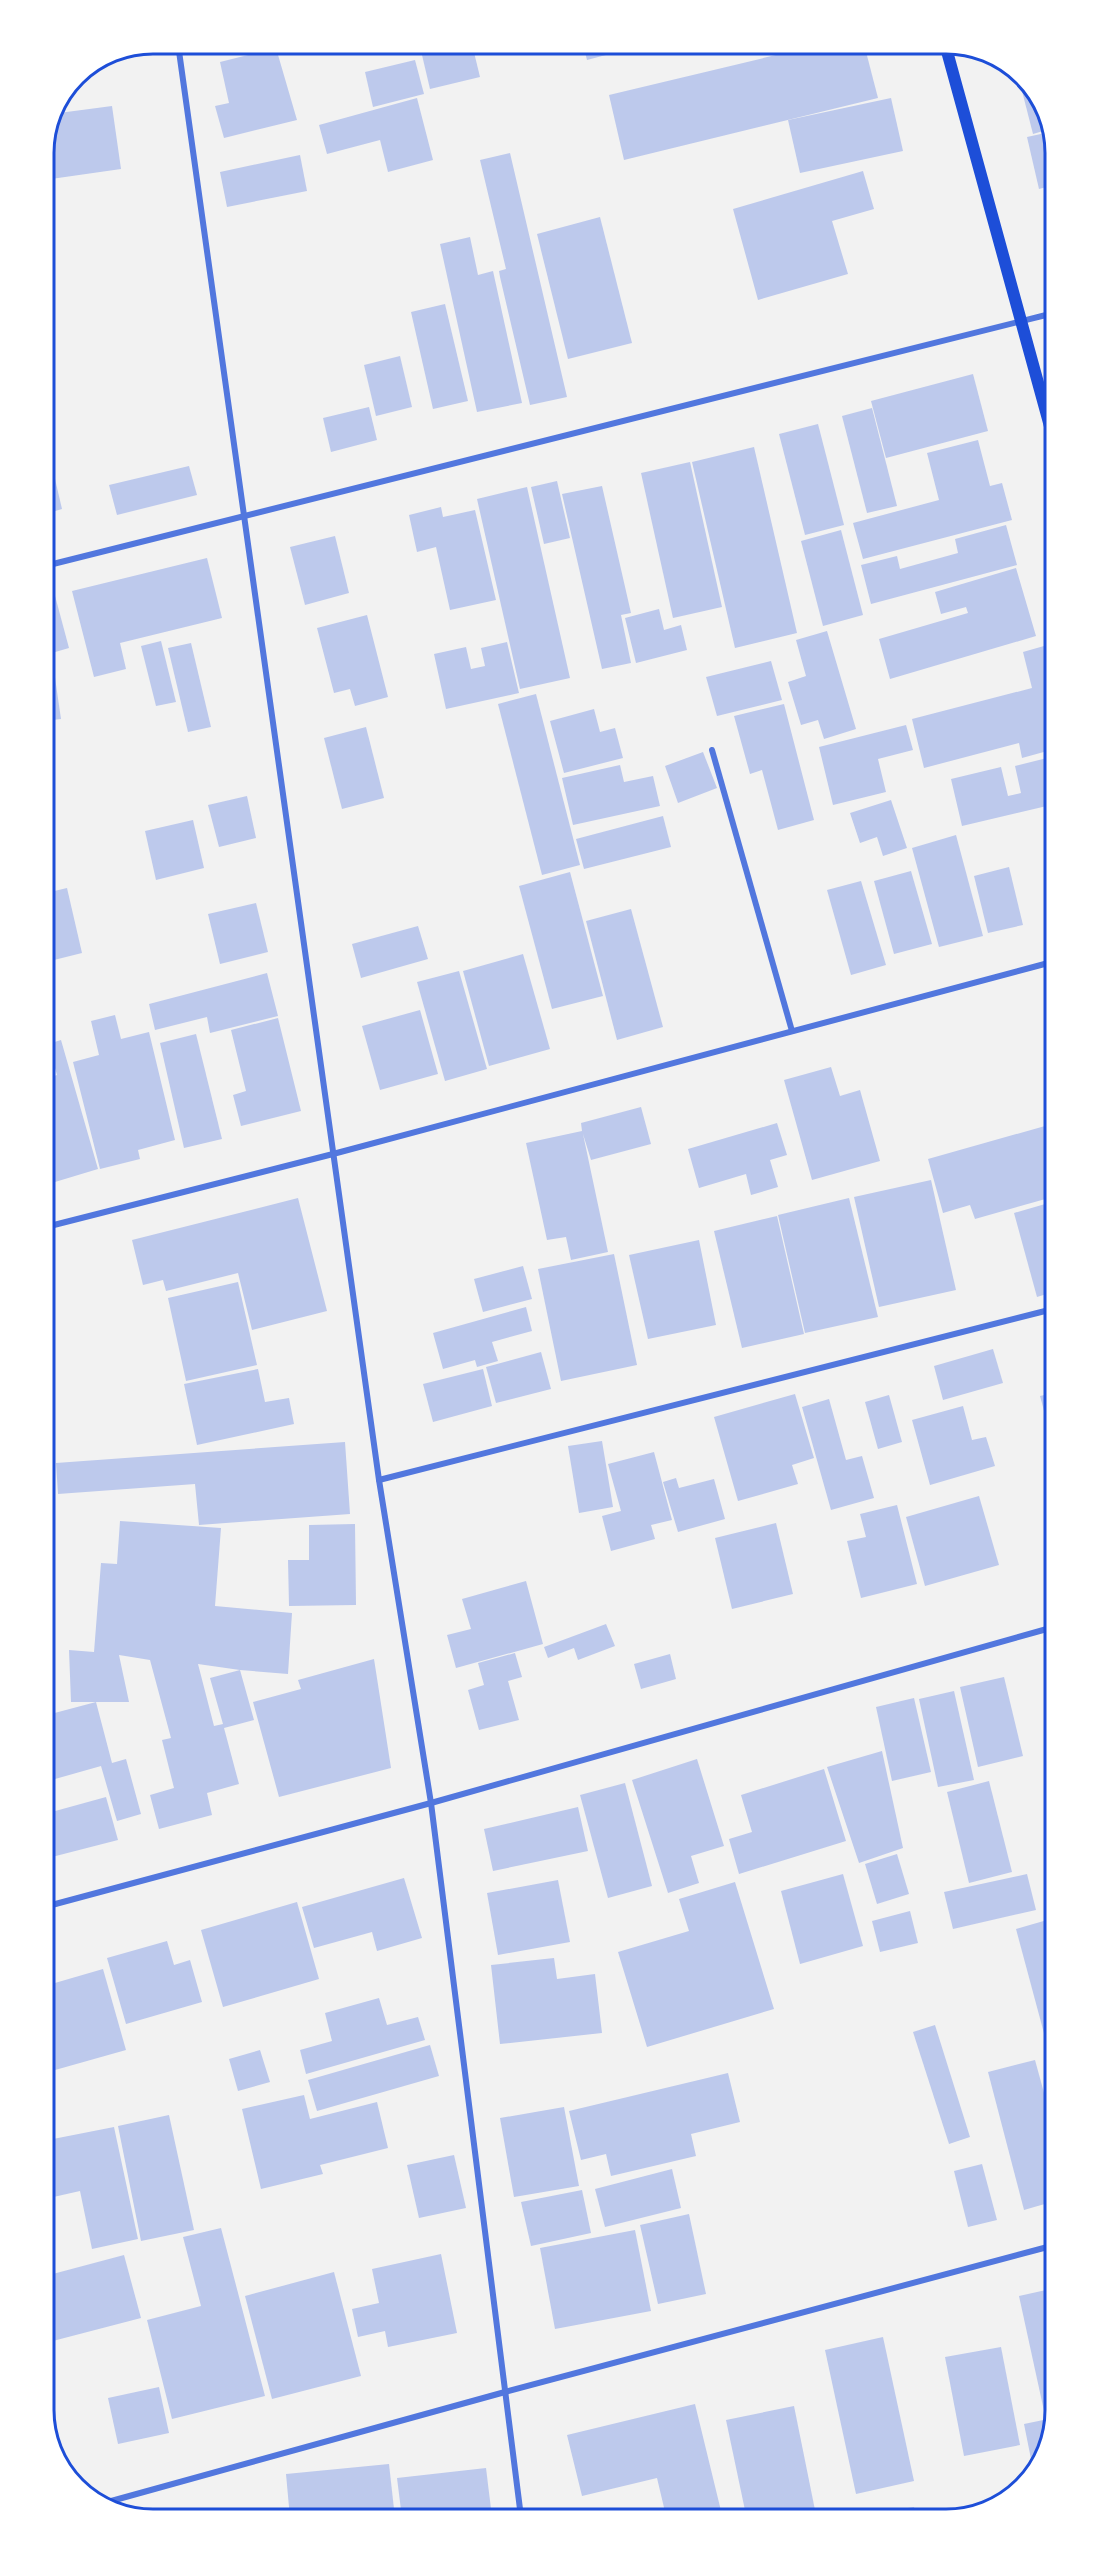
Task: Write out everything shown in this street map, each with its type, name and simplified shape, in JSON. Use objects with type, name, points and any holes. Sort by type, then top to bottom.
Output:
[{"type":"main road","points":[[948,54],[1045,409]]},
{"type":"street","points":[[179,54],[379,1480],[431,1803],[520,2509]]},
{"type":"street","points":[[54,564],[1045,315]]},
{"type":"street","points":[[712,750],[792,1031]]},
{"type":"street","points":[[54,1225],[333,1154],[1045,964]]},
{"type":"street","points":[[379,1480],[1045,1311]]},
{"type":"street","points":[[54,1904],[431,1803],[1045,1631]]},
{"type":"street","points":[[114,2501],[505,2392],[1045,2248]]},
{"type":"building","points":[[252,54],[278,54],[297,120],[224,138],[215,106],[229,103],[220,62]]},
{"type":"building","points":[[474,54],[480,77],[430,89],[422,55]]},
{"type":"building","points":[[586,54],[610,54],[587,60]]},
{"type":"building","points":[[780,54],[867,54],[878,98],[624,160],[609,95]]},
{"type":"building","points":[[415,60],[424,94],[373,107],[365,72]]},
{"type":"building","points":[[1022,91],[1032,104],[1042,131],[1033,134]]},
{"type":"building","points":[[417,98],[433,160],[388,172],[380,140],[327,154],[319,125]]},
{"type":"building","points":[[891,98],[903,151],[800,173],[788,120]]},
{"type":"building","points":[[112,106],[121,169],[54,179],[54,147],[63,112]]},
{"type":"building","points":[[1043,134],[1045,187],[1039,189],[1027,137]]},
{"type":"building","points":[[510,153],[567,397],[530,405],[500,277],[499,271],[506,269],[480,160]]},
{"type":"building","points":[[300,155],[307,191],[227,207],[220,172]]},
{"type":"building","points":[[863,171],[874,209],[832,221],[848,274],[758,300],[733,209]]},
{"type":"building","points":[[600,217],[632,343],[568,359],[537,234]]},
{"type":"building","points":[[470,237],[478,275],[493,271],[522,403],[477,412],[440,244]]},
{"type":"building","points":[[445,304],[468,401],[433,409],[411,312]]},
{"type":"building","points":[[400,356],[412,407],[376,416],[364,365]]},
{"type":"building","points":[[973,374],[988,431],[886,458],[871,401]]},
{"type":"building","points":[[369,407],[377,440],[331,452],[323,418]]},
{"type":"building","points":[[872,408],[897,506],[867,513],[842,416]]},
{"type":"building","points":[[818,424],[844,525],[805,535],[779,434]]},
{"type":"building","points":[[978,440],[990,486],[1002,483],[1012,520],[863,559],[853,523],[939,500],[927,453]]},
{"type":"building","points":[[754,447],[797,633],[735,648],[692,462]]},
{"type":"building","points":[[690,462],[722,607],[673,618],[641,473]]},
{"type":"building","points":[[189,466],[197,495],[117,515],[109,485]]},
{"type":"building","points":[[54,475],[62,509],[54,511]]},
{"type":"building","points":[[557,481],[570,538],[544,544],[531,487]]},
{"type":"building","points":[[602,486],[631,613],[621,615],[631,663],[602,669],[562,494]]},
{"type":"building","points":[[527,487],[570,678],[520,689],[477,499]]},
{"type":"building","points":[[441,507],[443,517],[475,510],[496,600],[450,610],[436,547],[417,552],[409,515]]},
{"type":"building","points":[[1006,525],[1017,565],[871,604],[861,565],[897,556],[900,569],[958,553],[955,539]]},
{"type":"building","points":[[841,530],[863,615],[823,626],[801,541]]},
{"type":"building","points":[[335,536],[349,593],[305,605],[290,547]]},
{"type":"building","points":[[207,558],[222,618],[120,643],[126,669],[94,677],[72,591]]},
{"type":"building","points":[[1016,568],[1036,636],[890,679],[879,639],[968,613],[966,607],[941,614],[935,592]]},
{"type":"building","points":[[54,592],[69,648],[54,652]]},
{"type":"building","points":[[659,609],[664,630],[681,625],[687,650],[636,663],[625,618]]},
{"type":"building","points":[[367,615],[388,697],[355,706],[350,689],[334,693],[317,628]]},
{"type":"building","points":[[827,631],[856,729],[824,739],[818,720],[801,725],[788,682],[806,676],[796,640]]},
{"type":"building","points":[[161,641],[176,702],[156,706],[141,646]]},
{"type":"building","points":[[507,642],[519,693],[446,709],[434,654],[466,647],[471,669],[485,666],[481,648]]},
{"type":"building","points":[[191,643],[211,727],[188,732],[168,648]]},
{"type":"building","points":[[1045,646],[1045,752],[1022,758],[1019,743],[924,768],[912,719],[1032,688],[1023,652]]},
{"type":"building","points":[[771,661],[782,700],[717,716],[706,677]]},
{"type":"building","points":[[54,671],[61,719],[54,720]]},
{"type":"building","points":[[536,694],[580,865],[542,875],[498,704]]},
{"type":"building","points":[[784,704],[814,820],[778,830],[762,770],[750,774],[734,716]]},
{"type":"building","points":[[594,709],[600,732],[615,728],[623,758],[564,773],[550,721]]},
{"type":"building","points":[[906,725],[913,750],[878,759],[886,792],[833,805],[819,747]]},
{"type":"building","points":[[366,727],[384,798],[342,809],[324,738]]},
{"type":"building","points":[[703,752],[717,788],[678,803],[665,766]]},
{"type":"building","points":[[1045,758],[1045,806],[962,826],[951,779],[1001,767],[1008,796],[1021,793],[1015,766]]},
{"type":"building","points":[[620,765],[624,782],[653,776],[660,806],[573,825],[562,778]]},
{"type":"building","points":[[247,796],[256,838],[219,847],[208,805]]},
{"type":"building","points":[[891,800],[907,848],[883,856],[877,837],[860,843],[850,813]]},
{"type":"building","points":[[663,816],[671,847],[584,869],[576,839]]},
{"type":"building","points":[[193,820],[204,868],[156,880],[145,831]]},
{"type":"building","points":[[956,835],[983,936],[939,947],[912,848]]},
{"type":"building","points":[[1009,867],[1023,925],[988,933],[974,876]]},
{"type":"building","points":[[911,871],[932,944],[894,954],[874,881]]},
{"type":"building","points":[[570,872],[603,996],[552,1009],[519,886]]},
{"type":"building","points":[[861,881],[886,965],[851,975],[827,890]]},
{"type":"building","points":[[67,888],[82,953],[54,960],[54,891]]},
{"type":"building","points":[[256,903],[268,952],[220,964],[208,914]]},
{"type":"building","points":[[631,909],[663,1027],[617,1040],[586,921]]},
{"type":"building","points":[[418,926],[428,959],[361,978],[352,944]]},
{"type":"building","points":[[523,954],[550,1049],[489,1066],[463,971]]},
{"type":"building","points":[[459,971],[487,1069],[445,1081],[417,982]]},
{"type":"building","points":[[267,973],[278,1016],[210,1033],[207,1017],[155,1030],[149,1004]]},
{"type":"building","points":[[420,1010],[438,1074],[380,1090],[362,1026]]},
{"type":"building","points":[[115,1015],[121,1039],[149,1032],[175,1140],[138,1150],[140,1159],[100,1169],[73,1062],[99,1055],[91,1021]]},
{"type":"building","points":[[278,1018],[301,1111],[241,1126],[233,1095],[246,1091],[231,1030]]},
{"type":"building","points":[[196,1034],[222,1139],[184,1148],[160,1043]]},
{"type":"building","points":[[61,1040],[98,1169],[55,1182],[54,1076],[57,1075],[54,1065],[54,1042]]},
{"type":"building","points":[[831,1067],[840,1096],[860,1090],[880,1161],[812,1180],[784,1080]]},
{"type":"building","points":[[641,1107],[651,1144],[591,1160],[583,1134],[608,1252],[571,1260],[566,1237],[547,1240],[526,1143],[582,1131],[581,1123]]},
{"type":"building","points":[[777,1123],[787,1155],[770,1160],[778,1187],[751,1195],[746,1174],[699,1188],[688,1149]]},
{"type":"building","points":[[1045,1126],[1045,1199],[975,1219],[970,1205],[943,1213],[928,1159]]},
{"type":"building","points":[[931,1180],[956,1290],[879,1307],[854,1197]]},
{"type":"building","points":[[298,1198],[327,1311],[252,1330],[238,1273],[166,1291],[163,1280],[143,1285],[132,1240]]},
{"type":"building","points":[[849,1198],[878,1317],[805,1333],[778,1215]]},
{"type":"building","points":[[1045,1204],[1045,1294],[1037,1297],[1014,1213]]},
{"type":"building","points":[[777,1216],[804,1334],[742,1348],[714,1231]]},
{"type":"building","points":[[699,1240],[716,1325],[648,1339],[629,1255]]},
{"type":"building","points":[[614,1254],[637,1365],[561,1381],[538,1269]]},
{"type":"building","points":[[523,1266],[532,1299],[483,1312],[474,1279]]},
{"type":"building","points":[[238,1282],[257,1365],[186,1381],[168,1298]]},
{"type":"building","points":[[526,1307],[532,1331],[492,1342],[498,1361],[477,1367],[475,1360],[443,1369],[433,1333]]},
{"type":"building","points":[[993,1349],[1003,1383],[943,1400],[934,1366]]},
{"type":"building","points":[[541,1352],[551,1389],[496,1403],[486,1367]]},
{"type":"building","points":[[258,1369],[265,1402],[289,1398],[294,1424],[197,1445],[184,1384]]},
{"type":"building","points":[[483,1369],[492,1406],[433,1422],[423,1384]]},
{"type":"building","points":[[795,1394],[814,1458],[792,1465],[798,1484],[738,1501],[714,1417]]},
{"type":"building","points":[[889,1395],[902,1442],[878,1449],[865,1402]]},
{"type":"building","points":[[1045,1395],[1045,1414],[1040,1396]]},
{"type":"building","points":[[829,1399],[846,1460],[862,1456],[874,1498],[831,1510],[802,1407]]},
{"type":"building","points":[[963,1406],[972,1440],[986,1437],[995,1466],[930,1485],[912,1420]]},
{"type":"building","points":[[602,1441],[613,1507],[579,1513],[568,1446]]},
{"type":"building","points":[[345,1442],[350,1514],[199,1525],[195,1484],[58,1494],[56,1463]]},
{"type":"building","points":[[654,1452],[672,1520],[651,1525],[655,1539],[611,1551],[602,1516],[621,1511],[608,1464]]},
{"type":"building","points":[[676,1478],[679,1488],[714,1479],[725,1519],[678,1532],[663,1482]]},
{"type":"building","points":[[979,1496],[999,1565],[925,1586],[906,1517]]},
{"type":"building","points":[[897,1505],[917,1584],[861,1598],[847,1541],[866,1537],[860,1514]]},
{"type":"building","points":[[120,1521],[221,1528],[215,1606],[292,1613],[288,1674],[240,1670],[254,1720],[224,1728],[239,1784],[207,1793],[212,1815],[159,1829],[150,1795],[174,1788],[162,1740],[171,1738],[150,1660],[119,1655],[129,1702],[71,1702],[69,1650],[94,1652],[101,1563],[117,1564]],"holes":[[[198,1664],[240,1670],[210,1678],[223,1724],[214,1726]]]},
{"type":"building","points":[[776,1523],[793,1594],[732,1609],[715,1538]]},
{"type":"building","points":[[355,1524],[356,1605],[289,1606],[288,1560],[309,1560],[309,1525]]},
{"type":"building","points":[[526,1581],[543,1644],[456,1668],[447,1635],[471,1629],[462,1599]]},
{"type":"building","points":[[606,1624],[615,1646],[578,1660],[574,1648],[548,1658],[544,1647]]},
{"type":"building","points":[[515,1653],[522,1677],[508,1681],[519,1720],[479,1730],[468,1690],[484,1685],[478,1663]]},
{"type":"building","points":[[670,1654],[676,1679],[641,1689],[634,1664]]},
{"type":"building","points":[[374,1659],[391,1768],[279,1797],[253,1702],[301,1689],[298,1680]]},
{"type":"building","points":[[1004,1677],[1023,1756],[978,1767],[960,1687]]},
{"type":"building","points":[[954,1691],[974,1780],[938,1787],[919,1699]]},
{"type":"building","points":[[914,1698],[931,1772],[892,1781],[876,1707]]},
{"type":"building","points":[[96,1702],[112,1763],[126,1759],[141,1814],[117,1821],[101,1766],[54,1779],[54,1713]]},
{"type":"building","points":[[882,1751],[903,1848],[859,1863],[827,1767]]},
{"type":"building","points":[[697,1759],[724,1846],[691,1856],[699,1883],[668,1893],[632,1780]]},
{"type":"building","points":[[824,1769],[846,1841],[739,1874],[729,1839],[752,1832],[741,1795]]},
{"type":"building","points":[[989,1781],[1012,1872],[969,1883],[947,1792]]},
{"type":"building","points":[[625,1783],[652,1886],[608,1898],[580,1795]]},
{"type":"building","points":[[106,1797],[118,1840],[54,1856],[54,1811]]},
{"type":"building","points":[[578,1807],[588,1851],[493,1871],[484,1829]]},
{"type":"building","points":[[897,1854],[909,1894],[877,1904],[865,1864]]},
{"type":"building","points":[[843,1874],[863,1946],[800,1964],[781,1891]]},
{"type":"building","points":[[1027,1874],[1036,1910],[953,1929],[944,1892]]},
{"type":"building","points":[[404,1878],[422,1938],[377,1951],[372,1932],[314,1948],[302,1907]]},
{"type":"building","points":[[558,1880],[570,1942],[498,1955],[487,1893]]},
{"type":"building","points":[[735,1882],[774,2009],[647,2047],[618,1952],[689,1931],[679,1899]]},
{"type":"building","points":[[297,1902],[319,1979],[223,2007],[201,1930]]},
{"type":"building","points":[[910,1911],[918,1943],[880,1952],[872,1921]]},
{"type":"building","points":[[1045,1921],[1045,2037],[1016,1929]]},
{"type":"building","points":[[167,1941],[174,1965],[190,1960],[202,2002],[126,2024],[107,1958]]},
{"type":"building","points":[[554,1958],[557,1979],[595,1974],[602,2033],[500,2044],[491,1965]]},
{"type":"building","points":[[103,1969],[126,2050],[54,2070],[54,1983]]},
{"type":"building","points":[[379,1998],[387,2025],[418,2017],[425,2040],[306,2074],[300,2050],[332,2041],[325,2013]]},
{"type":"building","points":[[935,2025],[970,2137],[949,2144],[913,2032]]},
{"type":"building","points":[[430,2045],[439,2076],[317,2111],[308,2080]]},
{"type":"building","points":[[260,2050],[270,2082],[238,2091],[229,2059]]},
{"type":"building","points":[[1035,2060],[1045,2096],[1045,2204],[1024,2210],[988,2072]]},
{"type":"building","points":[[728,2073],[740,2122],[691,2134],[696,2156],[611,2176],[606,2154],[581,2160],[569,2111]]},
{"type":"building","points":[[304,2095],[310,2119],[377,2102],[388,2148],[320,2165],[323,2174],[261,2189],[242,2109]]},
{"type":"building","points":[[564,2107],[579,2186],[514,2197],[500,2118]]},
{"type":"building","points":[[169,2115],[194,2230],[141,2241],[118,2126]]},
{"type":"building","points":[[114,2127],[138,2239],[92,2249],[80,2191],[54,2197],[54,2139]]},
{"type":"building","points":[[454,2155],[466,2208],[419,2218],[407,2165]]},
{"type":"building","points":[[982,2164],[997,2220],[968,2227],[954,2171]]},
{"type":"building","points":[[672,2169],[681,2208],[605,2227],[595,2189]]},
{"type":"building","points":[[582,2190],[591,2233],[531,2246],[521,2202]]},
{"type":"building","points":[[689,2214],[706,2294],[658,2304],[640,2225]]},
{"type":"building","points":[[221,2228],[265,2396],[172,2419],[147,2320],[201,2306],[183,2237]]},
{"type":"building","points":[[635,2230],[651,2311],[555,2329],[540,2248]]},
{"type":"building","points":[[441,2254],[457,2333],[388,2347],[385,2331],[358,2337],[352,2309],[379,2303],[372,2269]]},
{"type":"building","points":[[124,2255],[141,2318],[54,2341],[54,2274]]},
{"type":"building","points":[[334,2272],[361,2376],[272,2399],[245,2296]]},
{"type":"building","points":[[1045,2290],[1045,2411],[1044,2411],[1019,2296]]},
{"type":"building","points":[[883,2337],[914,2481],[856,2494],[825,2350]]},
{"type":"building","points":[[1001,2347],[1020,2445],[964,2456],[945,2357]]},
{"type":"building","points":[[159,2387],[169,2433],[118,2444],[108,2398]]},
{"type":"building","points":[[695,2404],[721,2509],[664,2509],[657,2478],[582,2496],[567,2435]]},
{"type":"building","points":[[794,2406],[815,2509],[745,2509],[726,2420]]},
{"type":"building","points":[[1044,2420],[1042,2436],[1031,2459],[1024,2424]]},
{"type":"building","points":[[389,2464],[394,2509],[289,2509],[286,2474]]},
{"type":"building","points":[[486,2468],[491,2509],[401,2509],[397,2478]]}]
